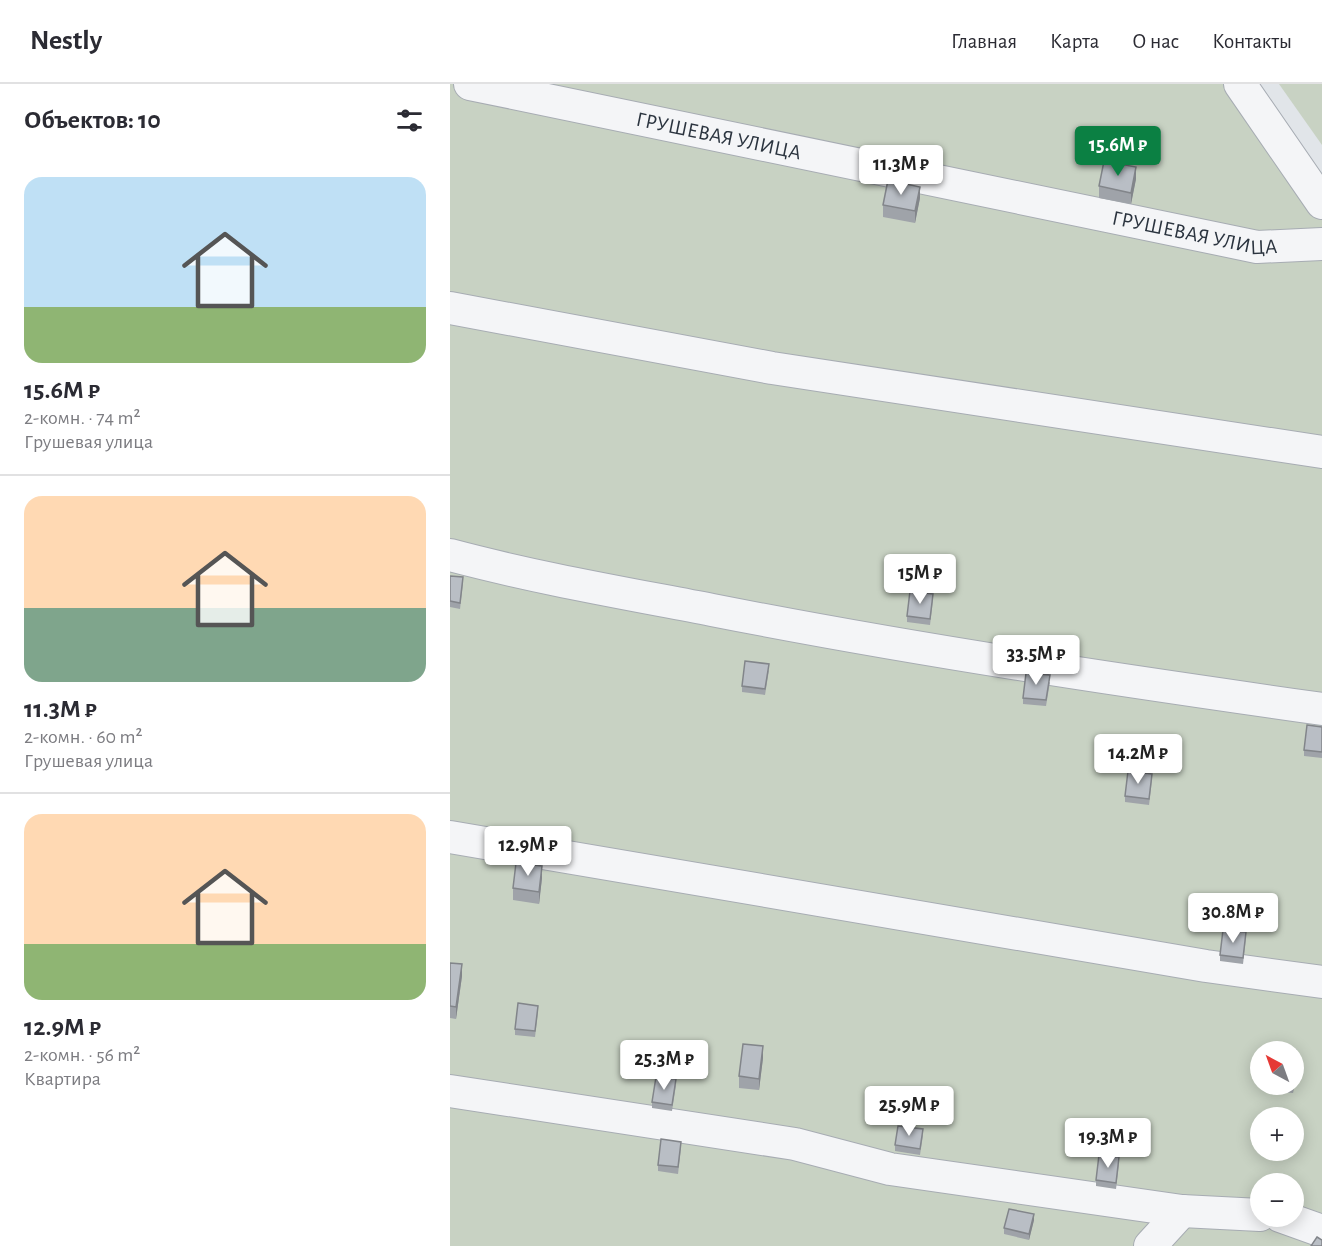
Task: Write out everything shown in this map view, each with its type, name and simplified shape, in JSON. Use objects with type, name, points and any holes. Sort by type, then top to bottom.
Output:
[{"type":"street","name":"ГРУШЕВАЯ УЛИЦА","points":[[470,84],[1257,247],[1322,244]]},
{"type":"street","points":[[1240,84],[1322,203]]},
{"type":"street","points":[[1264,84],[1322,165]]},
{"type":"street","points":[[450,308],[772,368],[1322,452]]},
{"type":"street","points":[[450,555],[511,572],[862,639],[1089,676],[1322,709]]},
{"type":"street","points":[[450,837],[1102,949],[1322,982]]},
{"type":"street","points":[[450,1091],[795,1144],[890,1169],[1182,1211],[1250,1214]]},
{"type":"street","points":[[1150,1246],[1182,1211]]},
{"type":"street","points":[[1304,1225],[1322,1231]]},
{"type":"green space","points":[[450,84],[1253,84],[1322,183],[1322,1246],[450,1246]]},
{"type":"green space","points":[[1279,84],[1322,84],[1322,145]]},
{"type":"building","points":[[1104,161],[1136,167],[1131,193],[1099,186]]},
{"type":"building","points":[[888,180],[920,187],[915,211],[883,205]]},
{"type":"building","points":[[450,576],[463,577],[460,603],[450,601]]},
{"type":"building","points":[[910,591],[933,594],[930,619],[907,616]]},
{"type":"building","points":[[745,661],[769,664],[765,689],[742,686]]},
{"type":"building","points":[[1026,673],[1050,675],[1046,700],[1023,698]]},
{"type":"building","points":[[1307,725],[1322,727],[1322,752],[1304,750]]},
{"type":"building","points":[[1128,771],[1152,774],[1149,799],[1125,796]]},
{"type":"building","points":[[516,863],[542,866],[539,892],[513,888]]},
{"type":"building","points":[[1223,930],[1246,932],[1243,958],[1220,955]]},
{"type":"building","points":[[450,963],[462,964],[456,1007],[450,1006]]},
{"type":"building","points":[[518,1003],[538,1006],[535,1031],[515,1029]]},
{"type":"building","points":[[743,1044],[763,1046],[759,1079],[739,1076]]},
{"type":"building","points":[[656,1077],[676,1079],[672,1105],[652,1102]]},
{"type":"building","points":[[898,1126],[923,1129],[920,1149],[895,1145]]},
{"type":"building","points":[[661,1139],[681,1142],[678,1167],[658,1165]]},
{"type":"building","points":[[1099,1155],[1119,1157],[1116,1183],[1096,1180]]},
{"type":"building","points":[[1009,1209],[1034,1214],[1029,1234],[1004,1228]]},
{"type":"building","points":[[1317,1237],[1322,1240],[1322,1246],[1311,1246]]}]
